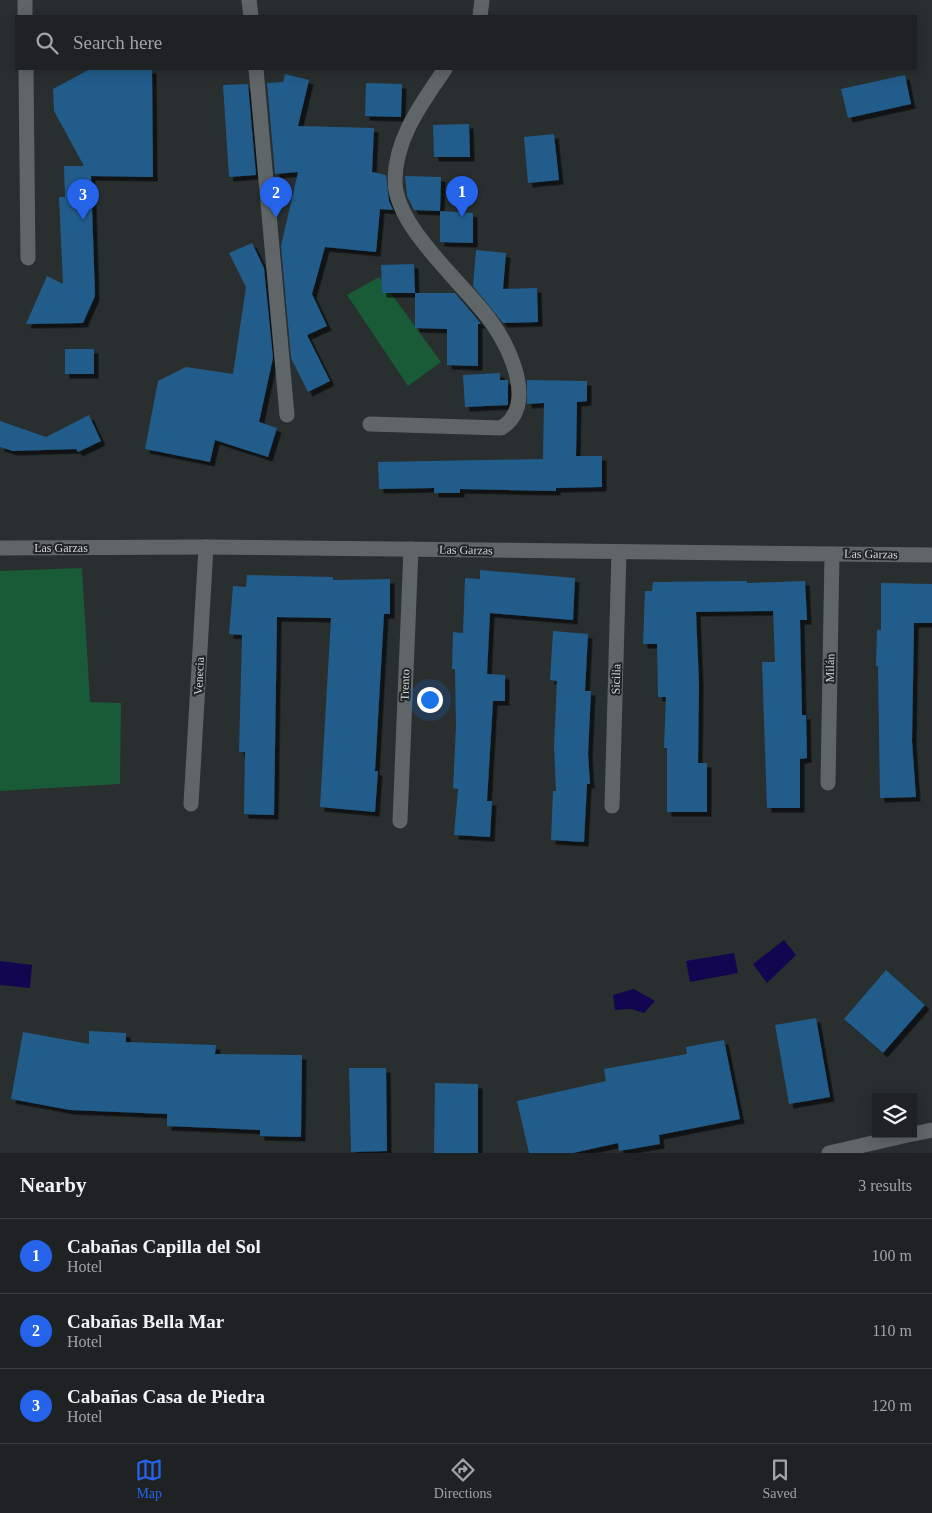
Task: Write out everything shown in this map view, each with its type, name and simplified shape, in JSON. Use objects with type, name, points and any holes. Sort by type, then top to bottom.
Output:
[{"type":"street","points":[[25,0],[25,15]]},
{"type":"street","points":[[249,0],[251,15]]},
{"type":"street","points":[[480,15],[482,0]]},
{"type":"street","points":[[26,70],[28,258]]},
{"type":"street","points":[[256,70],[287,415]]},
{"type":"street","points":[[370,424],[501,428],[508,424],[517,410],[520,397],[518,378],[493,324],[417,233],[402,210],[397,195],[395,181],[399,151],[405,134],[416,112],[444,70]]},
{"type":"street","name":"Las Garzas","points":[[0,548],[206,547],[932,555]]},
{"type":"street","name":"Venecia","points":[[191,804],[206,547]]},
{"type":"street","name":"Trento","points":[[400,821],[411,549]]},
{"type":"street","name":"Sicilia","points":[[612,806],[619,552]]},
{"type":"street","name":"Milán","points":[[828,783],[832,554]]},
{"type":"street","points":[[917,1133],[932,1130]]},
{"type":"street","points":[[829,1153],[895,1138]]},
{"type":"green space","points":[[379,277],[441,362],[408,386],[347,295]]},
{"type":"green space","points":[[82,568],[90,702],[121,703],[120,784],[0,791],[0,571]]},
{"type":"shaded area","points":[[784,940],[796,955],[767,983],[753,964]]},
{"type":"shaded area","points":[[734,953],[738,973],[690,982],[686,961]]},
{"type":"shaded area","points":[[0,961],[32,965],[30,988],[0,985]]},
{"type":"shaded area","points":[[634,989],[655,1001],[644,1013],[631,1009],[615,1010],[613,995]]},
{"type":"building","points":[[88,70],[152,70],[153,177],[91,176],[95,296],[83,323],[26,324],[47,276],[63,284],[59,197],[65,197],[64,166],[84,166],[54,111],[53,89]]},
{"type":"building","points":[[285,74],[309,80],[298,126],[374,128],[372,172],[386,175],[389,201],[393,210],[380,209],[376,252],[325,247],[312,294],[327,326],[307,335],[330,381],[308,392],[291,358],[281,246],[298,172],[275,174],[267,83],[283,82]]},
{"type":"building","points":[[905,75],[911,104],[848,118],[841,89]]},
{"type":"building","points":[[366,83],[402,84],[401,117],[365,116]]},
{"type":"building","points":[[248,84],[256,175],[229,177],[223,85]]},
{"type":"building","points":[[469,124],[470,157],[434,157],[433,125]]},
{"type":"building","points":[[554,134],[559,180],[528,183],[524,137]]},
{"type":"building","points":[[405,176],[441,177],[440,211],[414,210],[407,196]]},
{"type":"building","points":[[440,211],[473,213],[473,243],[440,242]]},
{"type":"building","points":[[252,243],[264,268],[273,358],[259,422],[277,428],[268,457],[215,440],[210,462],[145,449],[158,381],[186,367],[233,374],[246,287],[229,253]]},
{"type":"building","points":[[476,250],[506,253],[503,289],[537,288],[538,322],[503,323],[473,286]]},
{"type":"building","points":[[414,264],[415,293],[382,293],[381,265]]},
{"type":"building","points":[[415,293],[455,293],[481,324],[478,324],[478,366],[447,365],[447,329],[415,328]]},
{"type":"building","points":[[65,349],[94,349],[94,374],[65,374]]},
{"type":"building","points":[[500,373],[500,380],[508,380],[508,405],[465,407],[463,375]]},
{"type":"building","points":[[527,380],[587,381],[587,401],[577,402],[576,456],[602,456],[602,487],[556,488],[556,491],[460,489],[460,493],[434,493],[434,488],[379,489],[378,462],[543,459],[544,403],[527,404]]},
{"type":"building","points":[[89,415],[101,441],[78,452],[76,449],[13,451],[0,447],[0,421],[46,437]]},
{"type":"building","points":[[480,570],[575,578],[573,620],[490,613],[487,674],[505,675],[505,701],[493,701],[487,801],[492,801],[490,837],[454,835],[458,789],[453,788],[456,726],[455,669],[452,669],[453,632],[463,633],[465,578],[480,579]]},
{"type":"building","points":[[247,575],[333,577],[333,580],[390,579],[390,614],[384,614],[375,771],[378,771],[375,812],[320,807],[331,618],[277,617],[274,815],[244,814],[245,752],[239,752],[242,635],[229,634],[233,586],[246,587]]},
{"type":"building","points":[[747,581],[747,583],[805,581],[807,620],[800,620],[802,715],[806,715],[807,758],[800,759],[800,808],[767,808],[762,662],[775,662],[773,611],[696,612],[699,684],[698,763],[707,763],[707,812],[667,812],[667,748],[664,748],[666,697],[658,697],[657,644],[643,644],[645,591],[652,591],[653,582]]},
{"type":"building","points":[[881,583],[932,584],[932,623],[914,623],[912,741],[916,797],[880,798],[878,666],[876,666],[877,630],[881,630]]},
{"type":"building","points":[[553,631],[588,634],[585,691],[591,691],[588,754],[590,784],[587,784],[584,842],[551,840],[553,791],[556,791],[554,746],[557,681],[550,680]]},
{"type":"building","points":[[886,970],[925,1005],[883,1053],[844,1019]]},
{"type":"building","points":[[816,1018],[830,1097],[789,1104],[775,1025]]},
{"type":"building","points":[[89,1031],[126,1033],[126,1042],[216,1045],[215,1054],[302,1055],[301,1137],[260,1136],[260,1130],[167,1126],[167,1114],[70,1110],[11,1099],[23,1032],[89,1044]]},
{"type":"building","points":[[724,1040],[740,1119],[659,1135],[660,1144],[619,1151],[618,1143],[573,1153],[529,1153],[517,1101],[606,1081],[604,1069],[687,1054],[686,1047]]},
{"type":"building","points":[[349,1068],[386,1068],[387,1151],[351,1152]]},
{"type":"building","points":[[435,1083],[478,1084],[478,1153],[434,1153]]},
{"type":"place","name":"Cabañas Capilla del Sol","points":[[462,217]]},
{"type":"place","name":"Cabañas Bella Mar","points":[[276,218]]},
{"type":"place","name":"Cabañas Casa de Piedra","points":[[83,220]]}]
